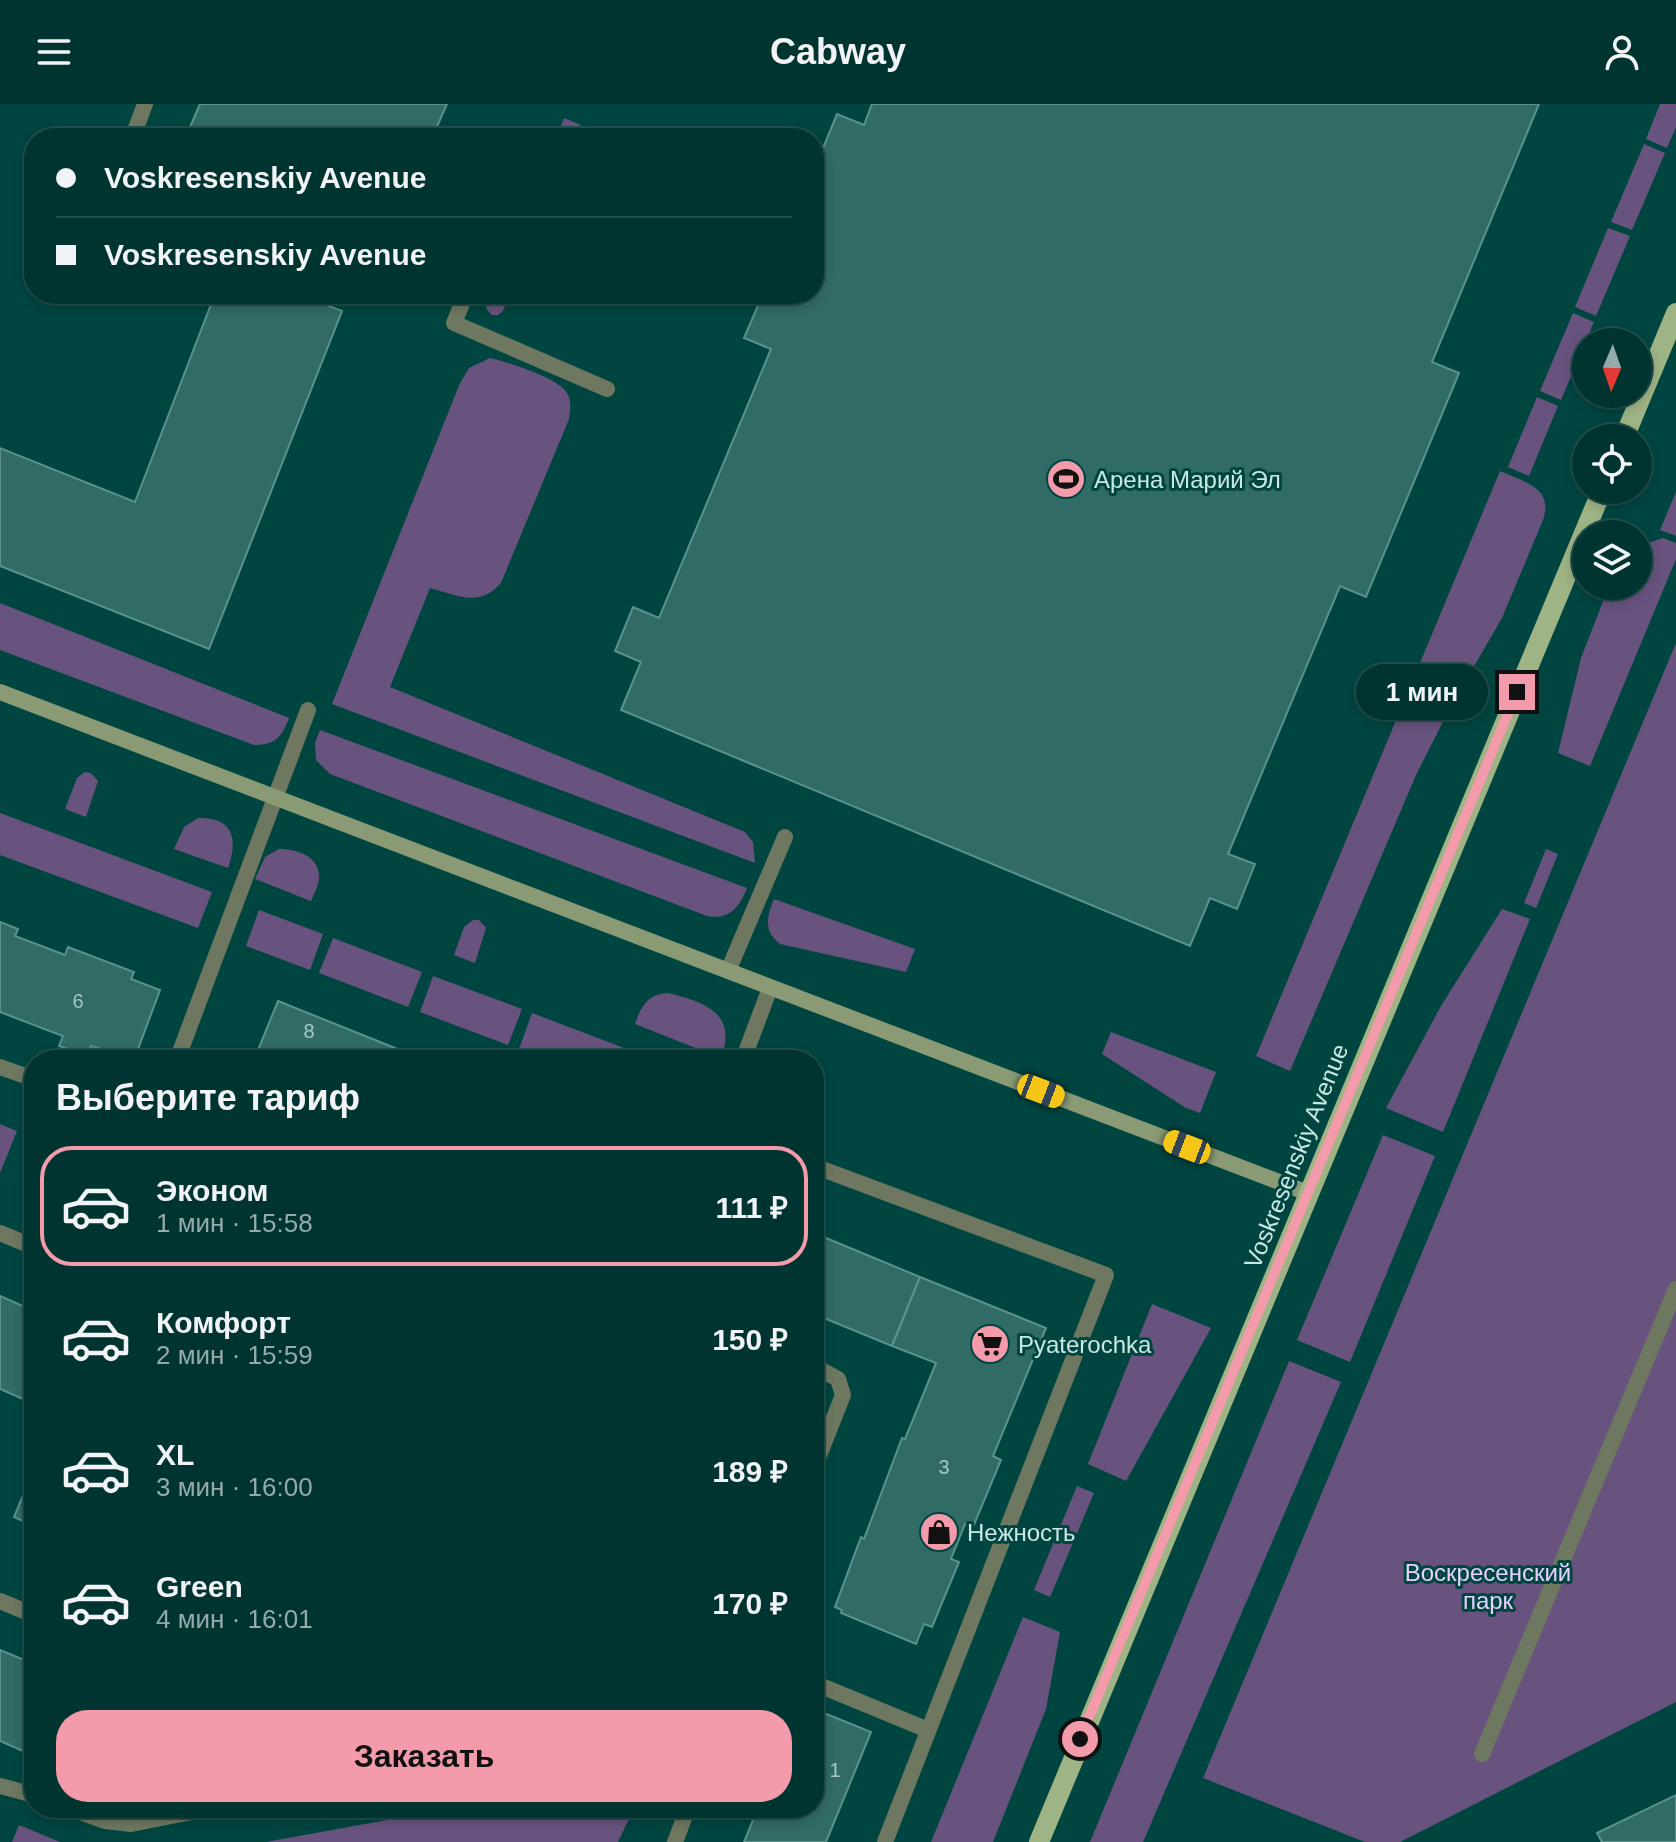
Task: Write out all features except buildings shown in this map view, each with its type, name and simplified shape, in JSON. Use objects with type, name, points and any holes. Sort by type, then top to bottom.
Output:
[{"type":"main road","points":[[1630,424],[1676,313]]},
{"type":"main road","name":"Voskresenskiy Avenue","points":[[1039,1842],[1596,504]]},
{"type":"main road","points":[[0,692],[1308,1193]]},
{"type":"lane","points":[[136,128],[145,104]]},
{"type":"lane","points":[[462,304],[454,323],[607,389]]},
{"type":"lane","points":[[181,1050],[308,710]]},
{"type":"lane","points":[[728,971],[785,837]]},
{"type":"lane","points":[[747,1050],[770,988]]},
{"type":"lane","points":[[0,1067],[24,1075]]},
{"type":"lane","points":[[824,1170],[1106,1275],[885,1842]]},
{"type":"lane","points":[[0,1233],[24,1243]]},
{"type":"lane","points":[[1482,1754],[1676,1289]]},
{"type":"lane","points":[[824,1371],[838,1379],[843,1395],[824,1443]]},
{"type":"lane","points":[[0,1601],[24,1611]]},
{"type":"lane","points":[[824,1687],[928,1730]]},
{"type":"lane","points":[[0,1786],[24,1792]]},
{"type":"lane","points":[[97,1818],[131,1824],[161,1818]]},
{"type":"lane","points":[[675,1842],[684,1818]]},
{"type":"green space","points":[[1660,104],[1676,104],[1676,127],[1667,148],[1646,139]]},
{"type":"green space","points":[[564,118],[581,125],[580,128],[560,128]]},
{"type":"green space","points":[[1644,144],[1665,153],[1632,230],[1611,222]]},
{"type":"green space","points":[[1608,228],[1630,236],[1596,316],[1575,307]]},
{"type":"green space","points":[[486,304],[506,304],[498,315],[492,315]]},
{"type":"green space","points":[[1573,313],[1594,322],[1591,328],[1572,328],[1572,374],[1561,400],[1540,391]]},
{"type":"green space","points":[[490,358],[532,371],[562,387],[570,399],[569,419],[501,583],[484,595],[467,598],[430,588],[390,687],[745,832],[753,842],[755,863],[332,704],[460,383],[469,368]]},
{"type":"green space","points":[[1537,397],[1558,406],[1529,476],[1508,467]]},
{"type":"green space","points":[[1500,471],[1535,487],[1541,493],[1545,509],[1543,520],[1502,618],[1452,704],[1416,775],[1290,1071],[1256,1056]]},
{"type":"green space","points":[[1676,492],[1676,536],[1660,530]]},
{"type":"green space","points":[[1663,538],[1676,543],[1676,559],[1590,766],[1558,753],[1581,658],[1604,600],[1652,600],[1652,542]]},
{"type":"green space","points":[[0,603],[289,718],[280,735],[267,743],[254,745],[0,650]]},
{"type":"green space","name":"Воскресенский парк","points":[[1676,643],[1676,1702],[1400,1842],[1365,1842],[1203,1778]]},
{"type":"green space","points":[[320,730],[747,888],[732,911],[721,916],[707,916],[330,774],[316,760],[315,743]]},
{"type":"green space","points":[[85,772],[91,773],[98,781],[86,817],[65,809],[77,778]]},
{"type":"green space","points":[[0,813],[212,892],[198,928],[0,855]]},
{"type":"green space","points":[[198,818],[219,821],[230,832],[233,848],[228,868],[174,849],[184,827]]},
{"type":"green space","points":[[279,849],[298,852],[315,862],[319,878],[311,901],[255,879],[265,857]]},
{"type":"green space","points":[[1546,849],[1558,854],[1536,908],[1524,903]]},
{"type":"green space","points":[[774,899],[915,949],[906,972],[780,944],[771,934],[768,923]]},
{"type":"green space","points":[[1502,909],[1530,919],[1443,1132],[1386,1108],[1441,1006]]},
{"type":"green space","points":[[259,910],[323,934],[310,970],[246,946]]},
{"type":"green space","points":[[473,920],[479,920],[486,928],[475,963],[454,955],[464,927]]},
{"type":"green space","points":[[333,938],[422,972],[408,1007],[319,973]]},
{"type":"green space","points":[[433,976],[522,1009],[508,1045],[420,1012]]},
{"type":"green space","points":[[668,993],[715,1012],[725,1031],[723,1050],[701,1050],[635,1024],[646,1002]]},
{"type":"green space","points":[[532,1013],[624,1048],[623,1050],[519,1049]]},
{"type":"green space","points":[[1111,1032],[1216,1072],[1200,1113],[1186,1108],[1102,1054]]},
{"type":"green space","points":[[0,1124],[17,1131],[0,1173]]},
{"type":"green space","points":[[1383,1135],[1435,1156],[1350,1362],[1297,1340]]},
{"type":"green space","points":[[1152,1304],[1211,1328],[1126,1481],[1088,1464]]},
{"type":"green space","points":[[1289,1361],[1341,1382],[1143,1842],[1090,1842]]},
{"type":"green space","points":[[1077,1486],[1094,1493],[1050,1597],[1034,1590]]},
{"type":"green space","points":[[1023,1617],[1060,1632],[1046,1709],[993,1842],[931,1842]]},
{"type":"green space","points":[[398,1818],[629,1818],[618,1842],[266,1842]]},
{"type":"green space","points":[[19,1825],[60,1842],[12,1842]]},
{"type":"place","name":"Арена Марий Эл","points":[[1066,479]]},
{"type":"place","name":"Pyaterochka","points":[[990,1344]]},
{"type":"place","name":"Нежность","points":[[939,1532]]},
{"type":"route","points":[[1080,1739],[1517,692]]}]
